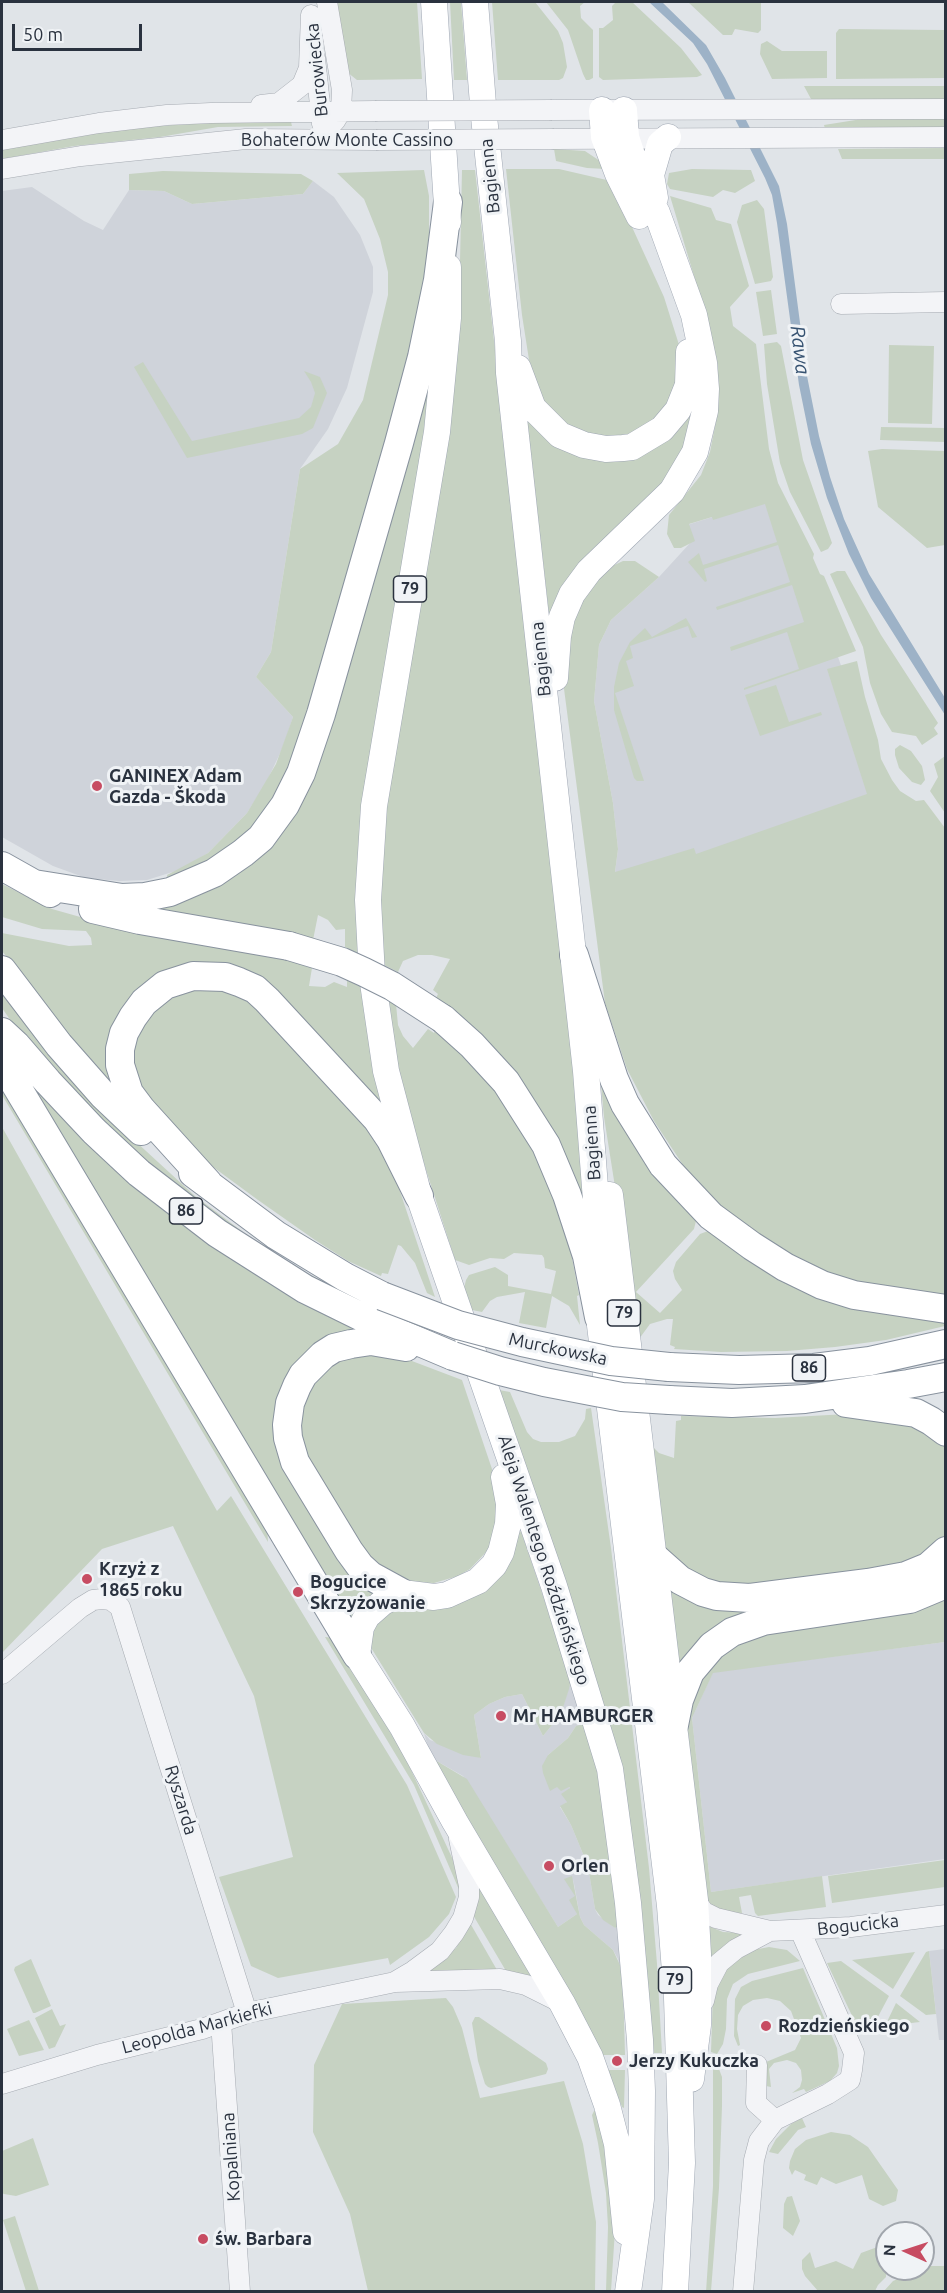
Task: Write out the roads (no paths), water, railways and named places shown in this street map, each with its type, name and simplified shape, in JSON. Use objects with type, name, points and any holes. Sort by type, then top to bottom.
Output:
[{"type":"highway","points":[[34,884],[122,898],[145,897],[170,892],[214,873],[243,853],[261,838],[285,805],[301,773],[321,714],[399,443],[422,357],[438,280],[448,202]]},
{"type":"highway","points":[[2,866],[66,901],[100,911],[289,946],[342,963],[400,991],[443,1020],[472,1045],[506,1082],[546,1145],[567,1195],[587,1256],[599,1317]]},
{"type":"highway","points":[[574,955],[614,1079],[625,1104],[663,1165],[711,1216],[777,1262],[822,1285],[854,1295],[945,1309]]},
{"type":"highway","name":"86","points":[[2,970],[30,1010],[103,1095],[162,1151],[208,1183]]},
{"type":"highway","points":[[208,1183],[129,1093],[120,1065],[120,1048],[124,1034],[144,1002],[165,985],[193,976],[225,977],[255,989],[267,1000],[377,1119],[391,1140],[418,1196]]},
{"type":"highway","name":"86","points":[[2,1032],[94,1131],[147,1180],[199,1221],[240,1250],[305,1289],[408,1342]]},
{"type":"highway","points":[[2,1056],[20,1091],[357,1655]]},
{"type":"highway","name":"Murckowska","points":[[208,1183],[276,1235],[345,1277],[382,1296],[458,1325],[522,1342],[611,1361],[669,1367],[739,1370],[814,1368],[870,1361],[945,1344]]},
{"type":"highway","points":[[402,1593],[371,1576],[349,1551],[295,1462],[287,1425],[290,1403],[297,1386],[303,1375],[323,1355],[334,1348],[351,1344],[372,1341],[408,1342]]},
{"type":"highway","name":"Murckowska","points":[[408,1342],[500,1371],[622,1397],[732,1403],[805,1399],[945,1377]]},
{"type":"highway","points":[[805,1399],[916,1413],[945,1432]]},
{"type":"highway","points":[[653,1556],[670,1573],[693,1588],[717,1596],[742,1598],[846,1586],[906,1576],[928,1567],[945,1551]]},
{"type":"highway","points":[[674,1725],[679,1700],[690,1672],[712,1646],[732,1632],[763,1621],[910,1599],[945,1584]]},
{"type":"main road","name":"79","points":[[418,1196],[386,1071],[378,1021],[369,932],[369,868],[376,785],[428,490],[442,396],[448,318],[448,202],[434,2]]},
{"type":"main road","name":"Bagienna","points":[[475,2],[484,117],[508,342],[509,373],[586,1071],[596,1200],[599,1317]]},
{"type":"main road","points":[[508,342],[533,408],[560,435],[575,443],[606,449],[632,447],[662,429],[682,402],[688,385],[690,362],[682,326],[641,220],[618,174],[613,110]]},
{"type":"main road","points":[[549,735],[558,636],[562,617],[572,594],[590,571],[672,491],[690,464],[700,434],[706,389],[704,363],[694,315],[657,213],[615,137]]},
{"type":"main road","points":[[657,213],[651,175],[660,144],[674,137]]},
{"type":"main road","name":"79","points":[[586,1071],[611,1199],[695,1900],[698,2025],[682,2163],[675,2292]]},
{"type":"main road","name":"Aleja Walentego Roździeńskiego","points":[[418,1196],[493,1406],[564,1617],[610,1769],[628,1903],[642,2091],[641,2199],[629,2281]]},
{"type":"main road","name":"79","points":[[599,1317],[670,1906],[677,1998],[682,2163]]},
{"type":"main road","points":[[493,1406],[509,1504],[508,1524],[501,1552],[494,1565],[478,1581],[447,1595],[434,1597],[402,1593],[383,1602],[367,1616],[361,1627],[357,1655],[402,1726],[455,1822],[562,2003],[590,2057],[612,2124],[622,2182],[629,2281]]},
{"type":"street","name":"Burowiecka","points":[[324,138],[341,111],[342,90],[327,2]]},
{"type":"street","name":"Burowiecka","points":[[311,8],[324,138]]},
{"type":"street","points":[[211,112],[279,103],[302,85],[309,68],[311,8]]},
{"type":"street","points":[[342,90],[372,111]]},
{"type":"street","name":"Bohaterów Monte Cassino","points":[[2,140],[99,123],[211,112],[945,109]]},
{"type":"street","name":"Bohaterów Monte Cassino","points":[[2,170],[49,160],[246,139],[945,137]]},
{"type":"street","points":[[842,304],[945,302]]},
{"type":"street","name":"Ryszarda","points":[[2,1674],[80,1608],[93,1600],[111,1600],[120,1607],[247,2013]]},
{"type":"street","name":"Leopolda Markiefki","points":[[395,1982],[440,1951],[454,1933],[466,1910],[469,1897],[468,1876],[455,1822]]},
{"type":"street","name":"Bogucicka","points":[[695,1900],[704,1912],[716,1918],[770,1931],[851,1927],[945,1914]]},
{"type":"street","points":[[743,2292],[755,2154],[759,2141],[775,2120],[828,2094],[850,2079],[852,2070],[854,2053],[800,1930]]},
{"type":"street","name":"Bogucicka","points":[[698,2025],[708,1984],[719,1963],[736,1949],[770,1931]]},
{"type":"street","name":"Leopolda Markiefki","points":[[2,2084],[45,2069],[247,2013],[395,1982],[492,1978],[526,1985],[562,2003]]},
{"type":"street","name":"Kopalniana","points":[[221,2022],[240,2292]]},
{"type":"street","points":[[757,2065],[756,2103],[775,2120]]},
{"type":"water","name":"Rawa","points":[[649,2],[662,2],[706,45],[779,186],[787,224],[807,376],[830,477],[844,519],[869,574],[945,698],[945,715],[871,598],[849,554],[827,498],[811,444],[799,385],[777,223],[772,195],[765,178],[707,64],[693,43]]},
{"type":"place","name":"GANINEX Adam Gazda - Škoda","points":[[97,786]]},
{"type":"place","name":"Krzyż z 1865 roku","points":[[87,1579]]},
{"type":"place","name":"Bogucice Skrzyżowanie","points":[[298,1592]]},
{"type":"place","name":"Mr HAMBURGER","points":[[501,1716]]},
{"type":"place","name":"Orlen","points":[[549,1866]]},
{"type":"place","name":"Rozdzieńskiego","points":[[766,2026]]},
{"type":"place","name":"Jerzy Kukuczka","points":[[617,2061]]},
{"type":"place","name":"św. Barbara","points":[[203,2239]]}]
